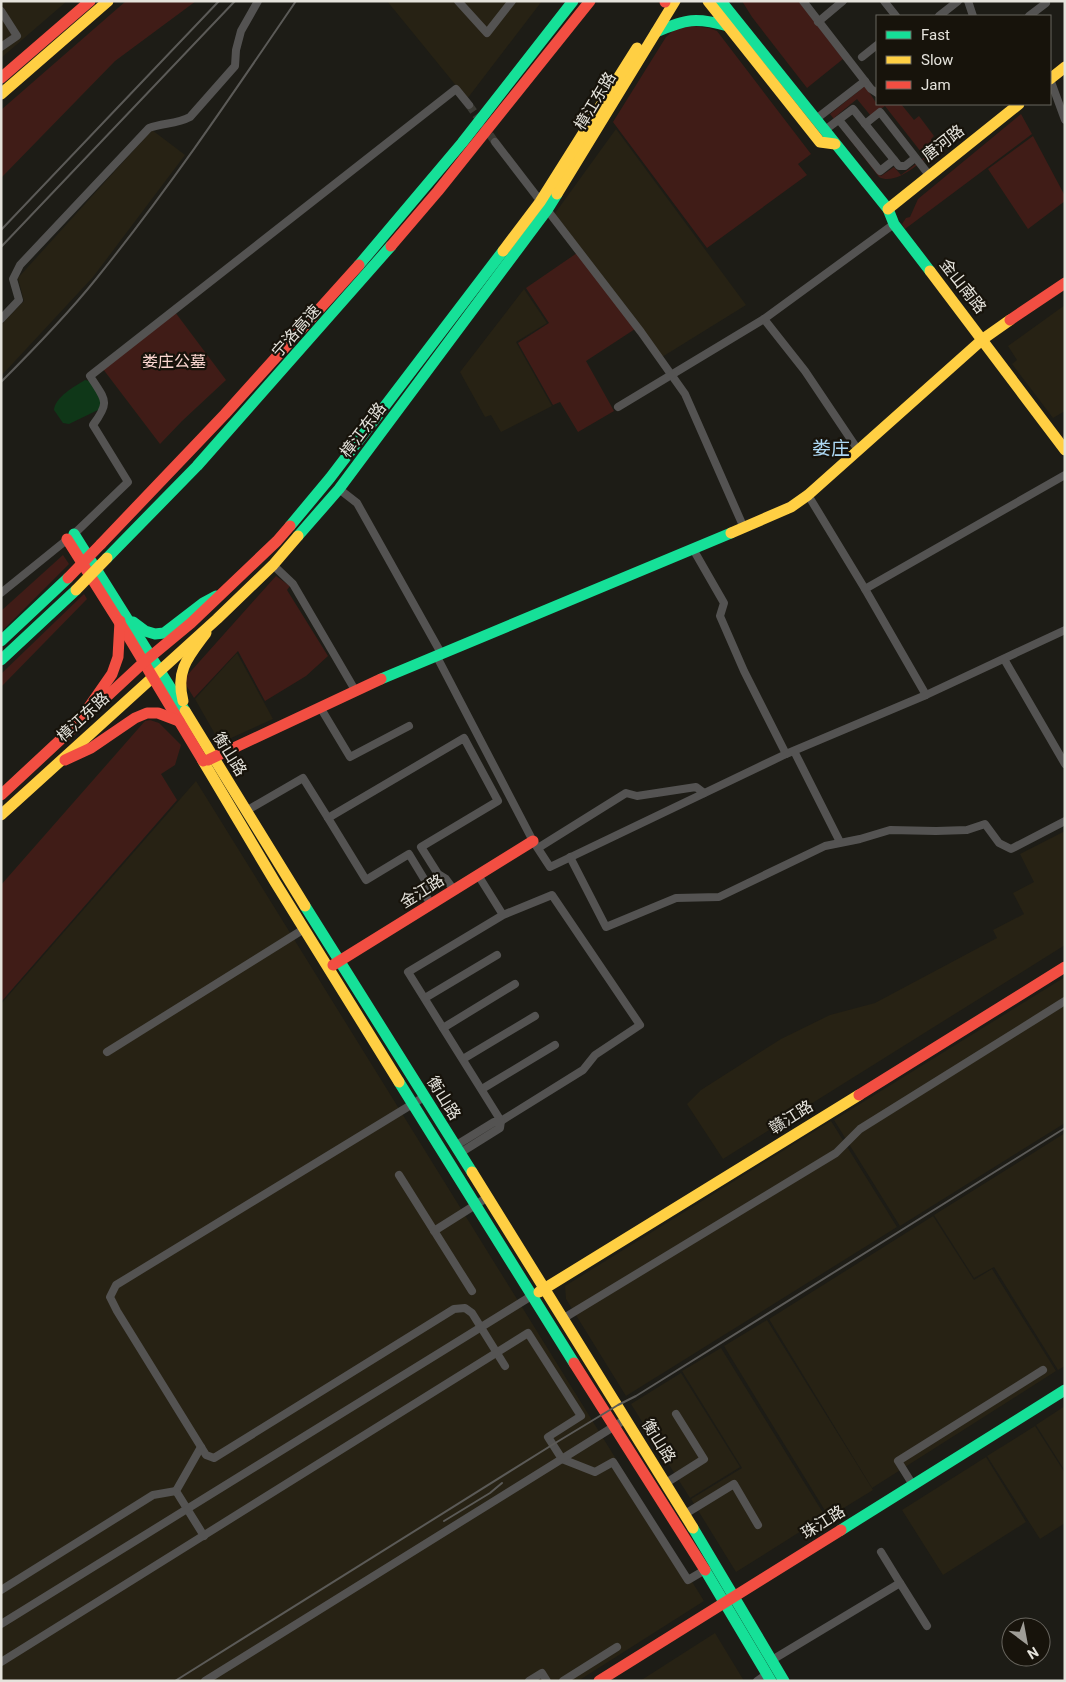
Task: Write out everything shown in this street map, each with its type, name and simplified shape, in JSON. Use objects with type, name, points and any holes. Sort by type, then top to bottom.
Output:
[{"type":"main road","points":[[1,78],[90,1]]},
{"type":"main road","points":[[1,94],[108,1]]},
{"type":"main road","name":"宁洛高速","points":[[1,641],[68,578],[185,458],[343,284],[429,183],[533,54],[572,1]]},
{"type":"main road","name":"宁洛高速","points":[[1,660],[76,590],[197,466],[351,293],[444,183],[590,1]]},
{"type":"main road","name":"樟江东路","points":[[1,815],[217,619],[273,565],[339,489],[544,206],[656,32],[668,1]]},
{"type":"main road","name":"樟江东路","points":[[1,795],[147,659],[191,623],[228,589],[277,541],[330,478],[544,206],[668,1]]},
{"type":"main road","name":"金山南路","points":[[708,1],[732,23],[816,119],[888,209],[894,224],[983,339],[1065,450]]},
{"type":"main road","name":"金山南路","points":[[722,1],[732,23],[820,142],[835,144]]},
{"type":"main road","points":[[656,32],[678,22],[692,19],[732,23],[730,1]]},
{"type":"main road","points":[[1051,78],[1065,67]]},
{"type":"main road","name":"唐河路","points":[[888,209],[1018,105]]},
{"type":"main road","points":[[208,760],[355,690],[791,507],[808,495],[983,339],[1065,282]]},
{"type":"main road","name":"衡山路","points":[[71,536],[184,719],[328,968],[705,1570],[730,1599],[772,1660],[784,1681]]},
{"type":"main road","points":[[78,722],[112,674],[118,657],[124,620],[144,631],[155,634],[164,633],[203,603],[228,589]]},
{"type":"main road","points":[[56,764],[91,748],[147,712],[184,719],[178,688],[179,679],[185,662],[217,619]]},
{"type":"main road","name":"衡山路","points":[[208,760],[246,811],[685,1514],[769,1677]]},
{"type":"main road","name":"金江路","points":[[328,968],[478,875],[536,844]]},
{"type":"main road","name":"赣江路","points":[[533,1295],[1065,967]]},
{"type":"main road","name":"珠江路","points":[[599,1681],[1065,1390]]},
{"type":"street","points":[[1,319],[19,300],[13,279],[20,265],[149,128],[180,122],[190,116],[235,66],[236,50],[241,31],[258,1]]},
{"type":"street","points":[[458,1],[487,34],[512,1]]},
{"type":"street","points":[[803,1],[876,93]]},
{"type":"street","points":[[818,22],[843,1]]},
{"type":"street","points":[[884,1],[895,15]]},
{"type":"street","points":[[940,15],[958,1]]},
{"type":"street","points":[[968,1],[973,15]]},
{"type":"street","points":[[1030,15],[1046,3]]},
{"type":"street","points":[[1,10],[17,36],[1,46]]},
{"type":"street","points":[[862,57],[876,46]]},
{"type":"street","points":[[816,119],[865,81]]},
{"type":"street","points":[[1051,82],[1065,120]]},
{"type":"street","points":[[1,593],[71,536],[128,482],[93,425],[104,411],[105,400],[90,376],[456,88],[469,105]]},
{"type":"street","points":[[825,130],[853,109],[894,160],[902,167],[915,158]]},
{"type":"street","points":[[865,124],[880,112],[929,175]]},
{"type":"street","points":[[838,120],[880,172],[894,160]]},
{"type":"street","points":[[495,142],[685,394],[744,528]]},
{"type":"street","points":[[618,408],[764,319],[894,224]]},
{"type":"street","points":[[764,319],[805,371],[858,450]]},
{"type":"street","points":[[865,588],[1065,475]]},
{"type":"street","points":[[339,489],[357,503],[438,654],[536,844],[550,867],[790,753],[926,695],[1065,630]]},
{"type":"street","points":[[808,495],[865,588],[926,695]]},
{"type":"street","points":[[692,549],[724,603],[720,616],[744,671],[840,842]]},
{"type":"street","points":[[273,565],[293,584],[355,690]]},
{"type":"street","points":[[1004,659],[1065,764]]},
{"type":"street","points":[[320,707],[350,757],[409,726]]},
{"type":"street","points":[[246,811],[303,778],[366,880],[498,801],[464,738],[328,818]]},
{"type":"street","points":[[536,844],[626,794],[637,796],[696,787],[704,793]]},
{"type":"street","points":[[570,857],[606,927],[676,898],[719,897],[825,846],[860,839],[890,830],[967,830],[985,824],[999,843],[1010,849],[1065,821]]},
{"type":"street","points":[[421,847],[438,874],[446,879],[454,890]]},
{"type":"street","points":[[409,854],[426,882],[424,892],[431,904]]},
{"type":"street","points":[[478,875],[503,915]]},
{"type":"street","points":[[458,1150],[500,1128],[501,1121],[408,972],[503,915],[552,896],[640,1025],[595,1055],[583,1070],[501,1121]]},
{"type":"street","points":[[107,1052],[304,929]]},
{"type":"street","points":[[425,998],[497,955]]},
{"type":"street","points":[[443,1028],[516,984]]},
{"type":"street","points":[[564,1318],[836,1153],[860,1129],[1065,1001]]},
{"type":"street","points":[[463,1059],[535,1016]]},
{"type":"street","points":[[482,1089],[555,1045]]},
{"type":"street","points":[[424,1096],[116,1285],[110,1297],[206,1455],[214,1458],[454,1310],[465,1308],[472,1313],[505,1366]]},
{"type":"street","points":[[399,1175],[472,1292]]},
{"type":"street","points":[[434,1231],[488,1197]]},
{"type":"street","points":[[1,1624],[480,1326],[533,1295]]},
{"type":"street","points":[[1,1662],[528,1333],[581,1416],[548,1437],[562,1459],[595,1472],[614,1462],[688,1580],[705,1570]]},
{"type":"street","points":[[912,1485],[898,1461],[1043,1370]]},
{"type":"street","points":[[666,1483],[704,1459],[676,1414]]},
{"type":"street","points":[[205,1681],[626,1419]]},
{"type":"street","points":[[176,1491],[201,1447]]},
{"type":"street","points":[[685,1514],[734,1484],[758,1525]]},
{"type":"street","points":[[176,1491],[204,1536]]},
{"type":"street","points":[[1,1590],[153,1495],[176,1491]]},
{"type":"street","points":[[881,1552],[927,1626]]},
{"type":"street","points":[[772,1660],[900,1583]]},
{"type":"street","points":[[563,1681],[617,1647]]},
{"type":"street","points":[[529,1681],[542,1673],[547,1681]]},
{"type":"street","points":[[756,1681],[769,1677]]},
{"type":"shaded area","points":[[1,1],[67,1],[1,58]]},
{"type":"shaded area","points":[[387,1],[542,1],[467,99]]},
{"type":"shaded area","points":[[616,129],[746,305],[662,357],[553,216]]},
{"type":"shaded area","points":[[152,130],[185,155],[93,277],[1,376],[1,325],[24,301],[18,278]]},
{"type":"shaded area","points":[[524,289],[547,323],[516,342],[552,406],[501,432],[491,415],[485,417],[460,372]]},
{"type":"shaded area","points":[[1065,305],[1065,411],[1053,418],[1012,364],[1017,360],[1008,346]]},
{"type":"shaded area","points":[[85,380],[90,381],[102,402],[100,409],[69,424],[63,423],[54,410],[55,405],[66,392]]},
{"type":"shaded area","points":[[237,653],[273,719],[220,743],[195,699]]},
{"type":"shaded area","points":[[196,781],[704,1601],[578,1681],[1,1681],[1,1004]]},
{"type":"shaded area","points":[[1065,831],[1065,945],[723,1159],[687,1104],[701,1090],[781,1039],[830,1015],[875,1003],[997,938],[993,930],[1024,914],[1013,893],[1034,882],[1020,854]]},
{"type":"shaded area","points":[[1065,977],[1065,1123],[900,1226],[834,1120]]},
{"type":"shaded area","points":[[831,1121],[897,1227],[626,1396],[566,1299],[565,1286]]},
{"type":"shaded area","points":[[1065,1133],[1065,1366],[1058,1370],[994,1267],[974,1278],[934,1215]]},
{"type":"shaded area","points":[[933,1216],[974,1280],[992,1269],[1056,1371],[872,1488],[769,1319]]},
{"type":"shaded area","points":[[767,1320],[873,1490],[829,1517],[724,1346]]},
{"type":"shaded area","points":[[721,1348],[825,1516],[736,1572],[691,1499],[742,1468],[682,1371]]},
{"type":"shaded area","points":[[681,1373],[740,1467],[690,1498],[631,1404]]},
{"type":"shaded area","points":[[1065,1406],[1065,1471],[1036,1425]]},
{"type":"shaded area","points":[[1035,1426],[1065,1473],[1065,1523],[1040,1539],[987,1456]]},
{"type":"shaded area","points":[[986,1457],[1026,1522],[943,1575],[902,1510]]},
{"type":"shaded area","points":[[715,1633],[744,1681],[640,1681]]},
{"type":"green space","points":[[126,1],[196,1],[115,61],[1,178],[1,110]]},
{"type":"green space","points":[[742,1],[799,1],[843,59],[807,88],[752,17]]},
{"type":"green space","points":[[685,25],[717,31],[811,154],[798,164],[807,175],[707,248],[613,122],[666,37],[674,30]]},
{"type":"green space","points":[[865,86],[876,105],[902,105],[914,120],[919,116],[934,136],[931,139],[938,148],[902,175],[886,179],[879,177],[830,114]],"holes":[[[857,99],[871,116],[885,106],[925,157],[901,175],[894,167],[881,176],[835,117]]]},
{"type":"green space","points":[[1021,114],[1032,134],[905,229],[902,224],[906,218],[910,217],[918,199]]},
{"type":"green space","points":[[1033,136],[1065,196],[1065,201],[1028,229],[988,169]]},
{"type":"green space","points":[[577,253],[635,329],[586,361],[614,411],[578,432],[560,402],[553,405],[518,343],[549,323],[526,288]]},
{"type":"green space","name":"娄庄公墓","points":[[175,312],[226,380],[160,444],[103,369]]},
{"type":"green space","points":[[63,555],[69,564],[1,632],[1,611]]},
{"type":"green space","points":[[276,576],[290,586],[287,590],[328,656],[306,676],[265,701],[238,651],[194,698],[183,680]]},
{"type":"green space","points":[[84,594],[87,599],[1,687],[1,674]]},
{"type":"green space","points":[[150,720],[159,723],[181,745],[175,765],[161,774],[177,800],[1,1002],[1,885],[145,721]]},
{"type":"tunnel","points":[[469,105],[495,142]]},
{"type":"railway","points":[[1,230],[219,1]]},
{"type":"railway","points":[[1,247],[235,1]]},
{"type":"railway","points":[[1,382],[74,306],[123,245],[199,142],[296,1]]},
{"type":"railway","points":[[175,1681],[1065,1128]]},
{"type":"railway","points":[[444,1521],[490,1493],[502,1483]]},
{"type":"traffic: fast","points":[[359,265],[462,143],[573,1]]},
{"type":"traffic: fast","points":[[721,1],[888,209],[894,224],[930,271]]},
{"type":"traffic: fast","points":[[656,32],[675,24],[691,21],[707,21],[728,26]]},
{"type":"traffic: fast","points":[[298,536],[339,489],[557,194]]},
{"type":"traffic: fast","points":[[107,558],[197,466],[391,246]]},
{"type":"traffic: fast","points":[[290,526],[330,478],[503,251]]},
{"type":"traffic: fast","points":[[381,679],[731,533]]},
{"type":"traffic: fast","points":[[74,534],[185,711]]},
{"type":"traffic: fast","points":[[1,641],[68,578]]},
{"type":"traffic: fast","points":[[1,660],[76,590]]},
{"type":"traffic: fast","points":[[133,622],[145,631],[155,634],[164,633],[203,603],[216,596]]},
{"type":"traffic: fast","points":[[305,906],[472,1172]]},
{"type":"traffic: fast","points":[[399,1082],[574,1363]]},
{"type":"traffic: fast","points":[[841,1530],[1065,1390]]},
{"type":"traffic: fast","points":[[693,1528],[784,1681]]},
{"type":"traffic: fast","points":[[705,1570],[771,1681]]},
{"type":"traffic: slow","points":[[1,94],[108,1]]},
{"type":"traffic: slow","points":[[557,194],[675,1]]},
{"type":"traffic: slow","points":[[708,1],[820,142],[835,144]]},
{"type":"traffic: slow","points":[[503,251],[540,202],[637,48]]},
{"type":"traffic: slow","points":[[1051,78],[1065,67]]},
{"type":"traffic: slow","points":[[888,209],[1018,105]]},
{"type":"traffic: slow","points":[[930,271],[1065,450]]},
{"type":"traffic: slow","points":[[731,533],[791,507],[808,495],[983,339],[1010,320]]},
{"type":"traffic: slow","points":[[1,815],[217,619],[273,565],[298,536]]},
{"type":"traffic: slow","points":[[76,590],[107,558]]},
{"type":"traffic: slow","points":[[183,701],[181,690],[182,672],[189,656],[206,633]]},
{"type":"traffic: slow","points":[[185,711],[305,906]]},
{"type":"traffic: slow","points":[[203,761],[275,882],[399,1082]]},
{"type":"traffic: slow","points":[[539,1292],[859,1095]]},
{"type":"traffic: slow","points":[[472,1172],[693,1528]]},
{"type":"traffic: jam","points":[[1,78],[90,1]]},
{"type":"traffic: jam","points":[[391,246],[438,191],[590,1]]},
{"type":"traffic: jam","points":[[101,544],[225,414],[359,265]]},
{"type":"traffic: jam","points":[[1010,320],[1065,283]]},
{"type":"traffic: jam","points":[[1,795],[144,662],[191,623],[277,541],[290,526]]},
{"type":"traffic: jam","points":[[67,539],[203,761]]},
{"type":"traffic: jam","points":[[68,578],[101,544]]},
{"type":"traffic: jam","points":[[87,710],[112,674],[118,657],[120,621]]},
{"type":"traffic: jam","points":[[208,760],[381,679]]},
{"type":"traffic: jam","points":[[65,760],[91,748],[135,718],[147,713],[158,713],[179,721]]},
{"type":"traffic: jam","points":[[333,965],[533,841]]},
{"type":"traffic: jam","points":[[859,1095],[1065,967]]},
{"type":"traffic: jam","points":[[574,1363],[705,1570]]},
{"type":"traffic: jam","points":[[599,1681],[841,1530]]},
{"type":"district","name":"娄庄","points":[[831,448]]}]
